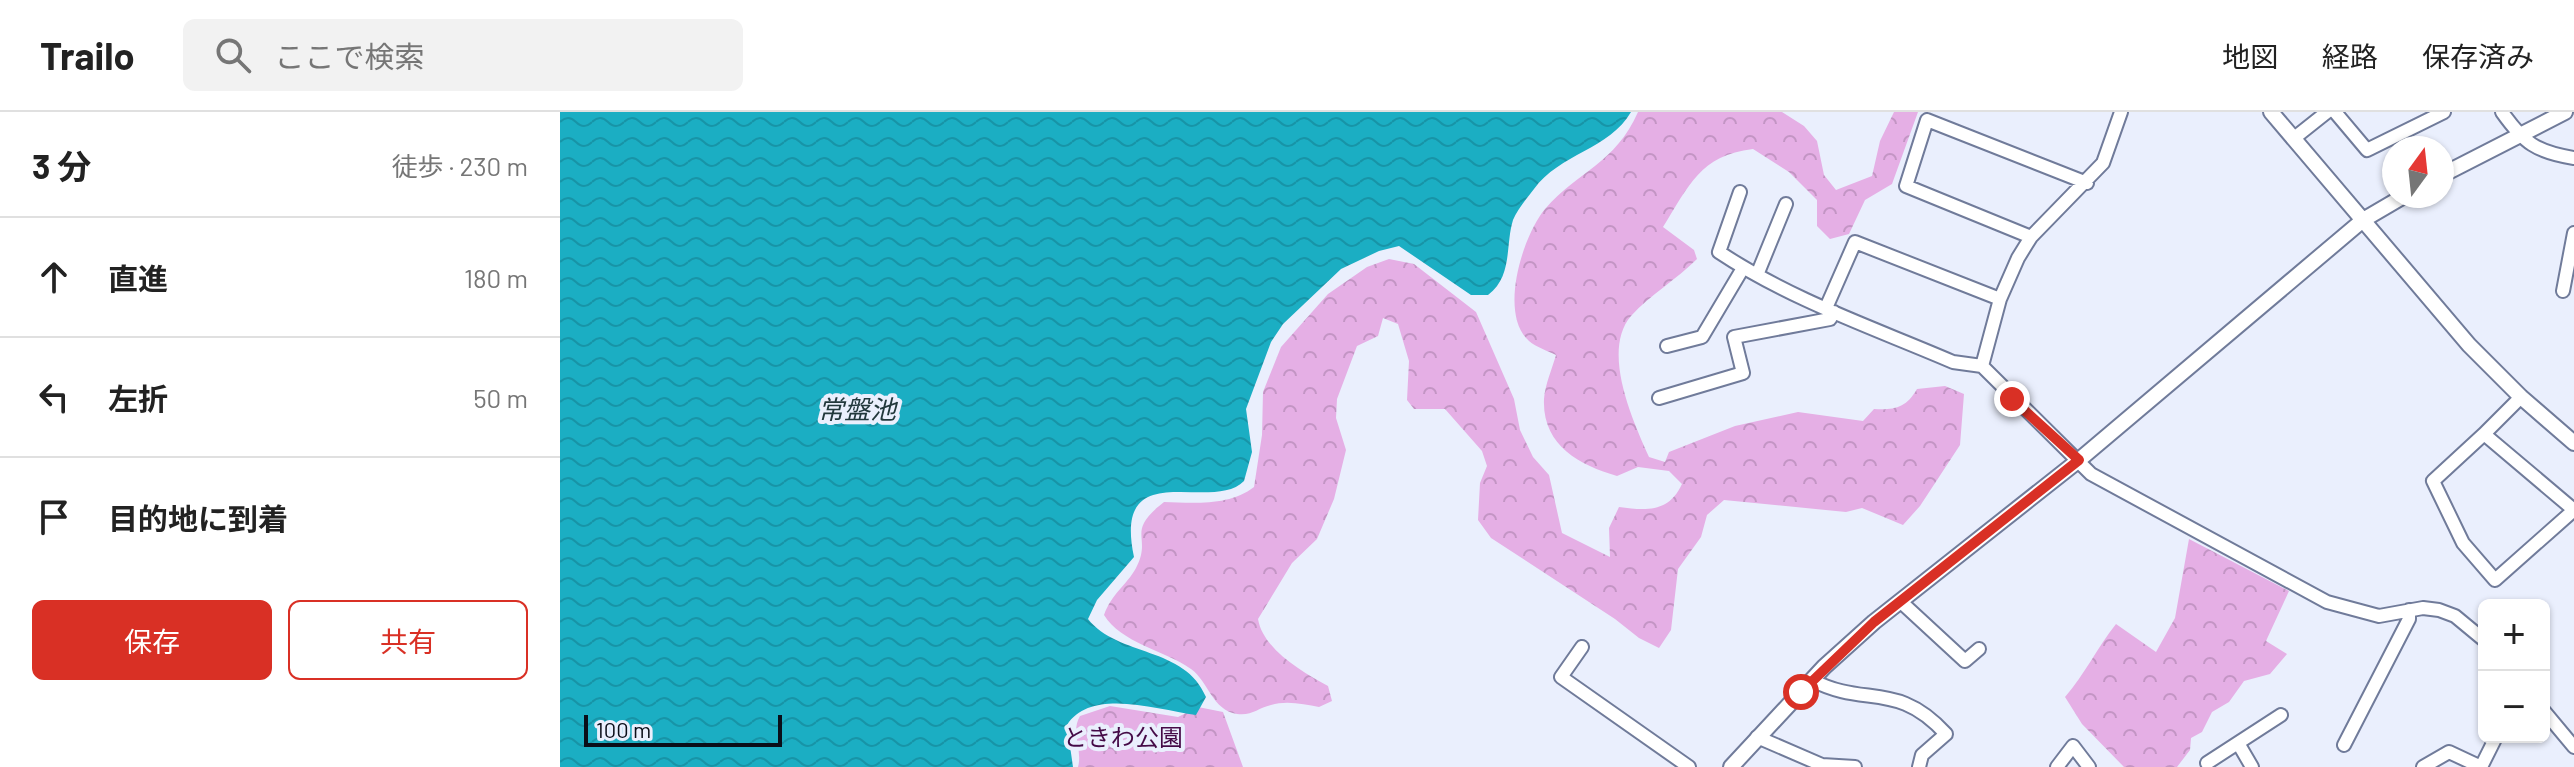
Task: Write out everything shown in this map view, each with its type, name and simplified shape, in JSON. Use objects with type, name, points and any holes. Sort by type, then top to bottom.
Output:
[{"type":"street","points":[[1982,366],[2000,299],[2031,237],[2087,183],[2103,163],[2121,112]]},
{"type":"street","points":[[2271,112],[2469,345],[2521,397],[2574,443]]},
{"type":"street","points":[[2293,139],[2327,112]]},
{"type":"street","points":[[2335,112],[2367,150],[2444,112]]},
{"type":"street","points":[[2502,112],[2520,137],[2546,153],[2574,158]]},
{"type":"street","points":[[2454,169],[2565,112]]},
{"type":"street","points":[[2031,237],[1906,186],[1927,120],[2087,183]]},
{"type":"street","points":[[1740,192],[1719,252],[1743,268],[1830,310],[1953,362],[1982,366],[2091,474],[2327,602],[2379,616],[2409,610],[2439,610],[2455,616],[2478,635]]},
{"type":"street","points":[[1757,275],[1786,204]]},
{"type":"street","points":[[1731,767],[1812,680],[1900,601],[2079,460],[2363,220],[2384,208]]},
{"type":"street","points":[[2563,291],[2574,233]]},
{"type":"street","points":[[1659,398],[1743,373],[1734,337],[1830,319],[1830,310],[1855,242],[2000,299]]},
{"type":"street","points":[[1667,346],[1702,337],[1743,268]]},
{"type":"street","points":[[2484,434],[2574,510],[2495,580],[2463,543],[2433,481],[2521,397]]},
{"type":"street","points":[[1900,601],[1965,661],[1979,649]]},
{"type":"street","points":[[2344,745],[2409,619],[2409,610]]},
{"type":"street","points":[[1582,647],[1561,677],[1689,767]]},
{"type":"street","points":[[1812,680],[1834,689],[1913,705],[1928,715],[1946,734],[1922,755],[1919,767]]},
{"type":"street","points":[[2205,761],[2281,715]]},
{"type":"street","points":[[2550,718],[2574,747]]},
{"type":"street","points":[[1757,737],[1822,766],[1855,767]]},
{"type":"street","points":[[2238,743],[2252,767]]},
{"type":"street","points":[[2423,767],[2449,752],[2481,767],[2493,743]]},
{"type":"street","points":[[2057,767],[2073,746],[2089,767]]},
{"type":"green space","points":[[1638,112],[1782,112],[1804,126],[1817,141],[1824,175],[1836,190],[1872,176],[1880,141],[1894,112],[1918,112],[1892,184],[1865,200],[1849,234],[1830,239],[1817,226],[1817,200],[1789,172],[1753,149],[1735,152],[1708,166],[1689,186],[1663,227],[1694,250],[1697,259],[1631,316],[1619,348],[1619,367],[1635,425],[1649,457],[1665,462],[1669,452],[1735,426],[1798,412],[1863,421],[1874,409],[1904,404],[1917,389],[1945,386],[1964,394],[1960,445],[1920,506],[1903,525],[1862,508],[1846,512],[1724,500],[1707,515],[1701,537],[1678,569],[1671,630],[1659,648],[1639,638],[1491,538],[1478,520],[1480,483],[1487,466],[1482,451],[1445,409],[1414,409],[1407,400],[1409,361],[1398,324],[1383,318],[1378,336],[1357,346],[1337,399],[1336,418],[1346,450],[1334,499],[1317,539],[1292,563],[1258,619],[1261,630],[1275,650],[1328,686],[1332,701],[1319,707],[1283,703],[1237,714],[1222,707],[1191,669],[1121,633],[1112,625],[1104,615],[1136,568],[1145,521],[1164,502],[1223,500],[1234,498],[1254,487],[1262,435],[1263,392],[1281,347],[1328,294],[1367,267],[1389,259],[1414,264],[1476,312],[1514,399],[1520,430],[1533,457],[1549,475],[1562,533],[1610,557],[1609,528],[1619,507],[1656,508],[1671,500],[1682,484],[1669,471],[1638,467],[1617,476],[1589,466],[1556,441],[1545,415],[1544,399],[1556,355],[1529,341],[1520,329],[1515,313],[1517,275],[1537,221],[1558,196],[1619,144]]},
{"type":"green space","points":[[2189,539],[2289,591],[2266,641],[2287,654],[2270,674],[2244,681],[2229,702],[2212,712],[2202,732],[2191,738],[2190,750],[2177,767],[2124,767],[2082,724],[2065,697],[2116,624],[2156,652],[2175,618]]},
{"type":"green space","name":"ときわ公園","points":[[1110,706],[1178,717],[1198,707],[1223,712],[1243,767],[1078,767],[1076,729],[1080,716]]},
{"type":"water","name":"常盤池","points":[[560,112],[1631,112],[1610,135],[1544,177],[1528,196],[1513,220],[1505,270],[1488,295],[1471,295],[1399,246],[1379,251],[1341,269],[1283,324],[1271,342],[1246,409],[1252,452],[1244,481],[1229,489],[1151,496],[1137,506],[1131,525],[1134,557],[1097,600],[1088,619],[1116,640],[1183,669],[1196,681],[1206,697],[1196,715],[1126,704],[1092,707],[1078,713],[1067,725],[1073,767],[560,767]]},
{"type":"route","points":[[1801,692],[1874,622],[2079,460],[2012,399]]}]
